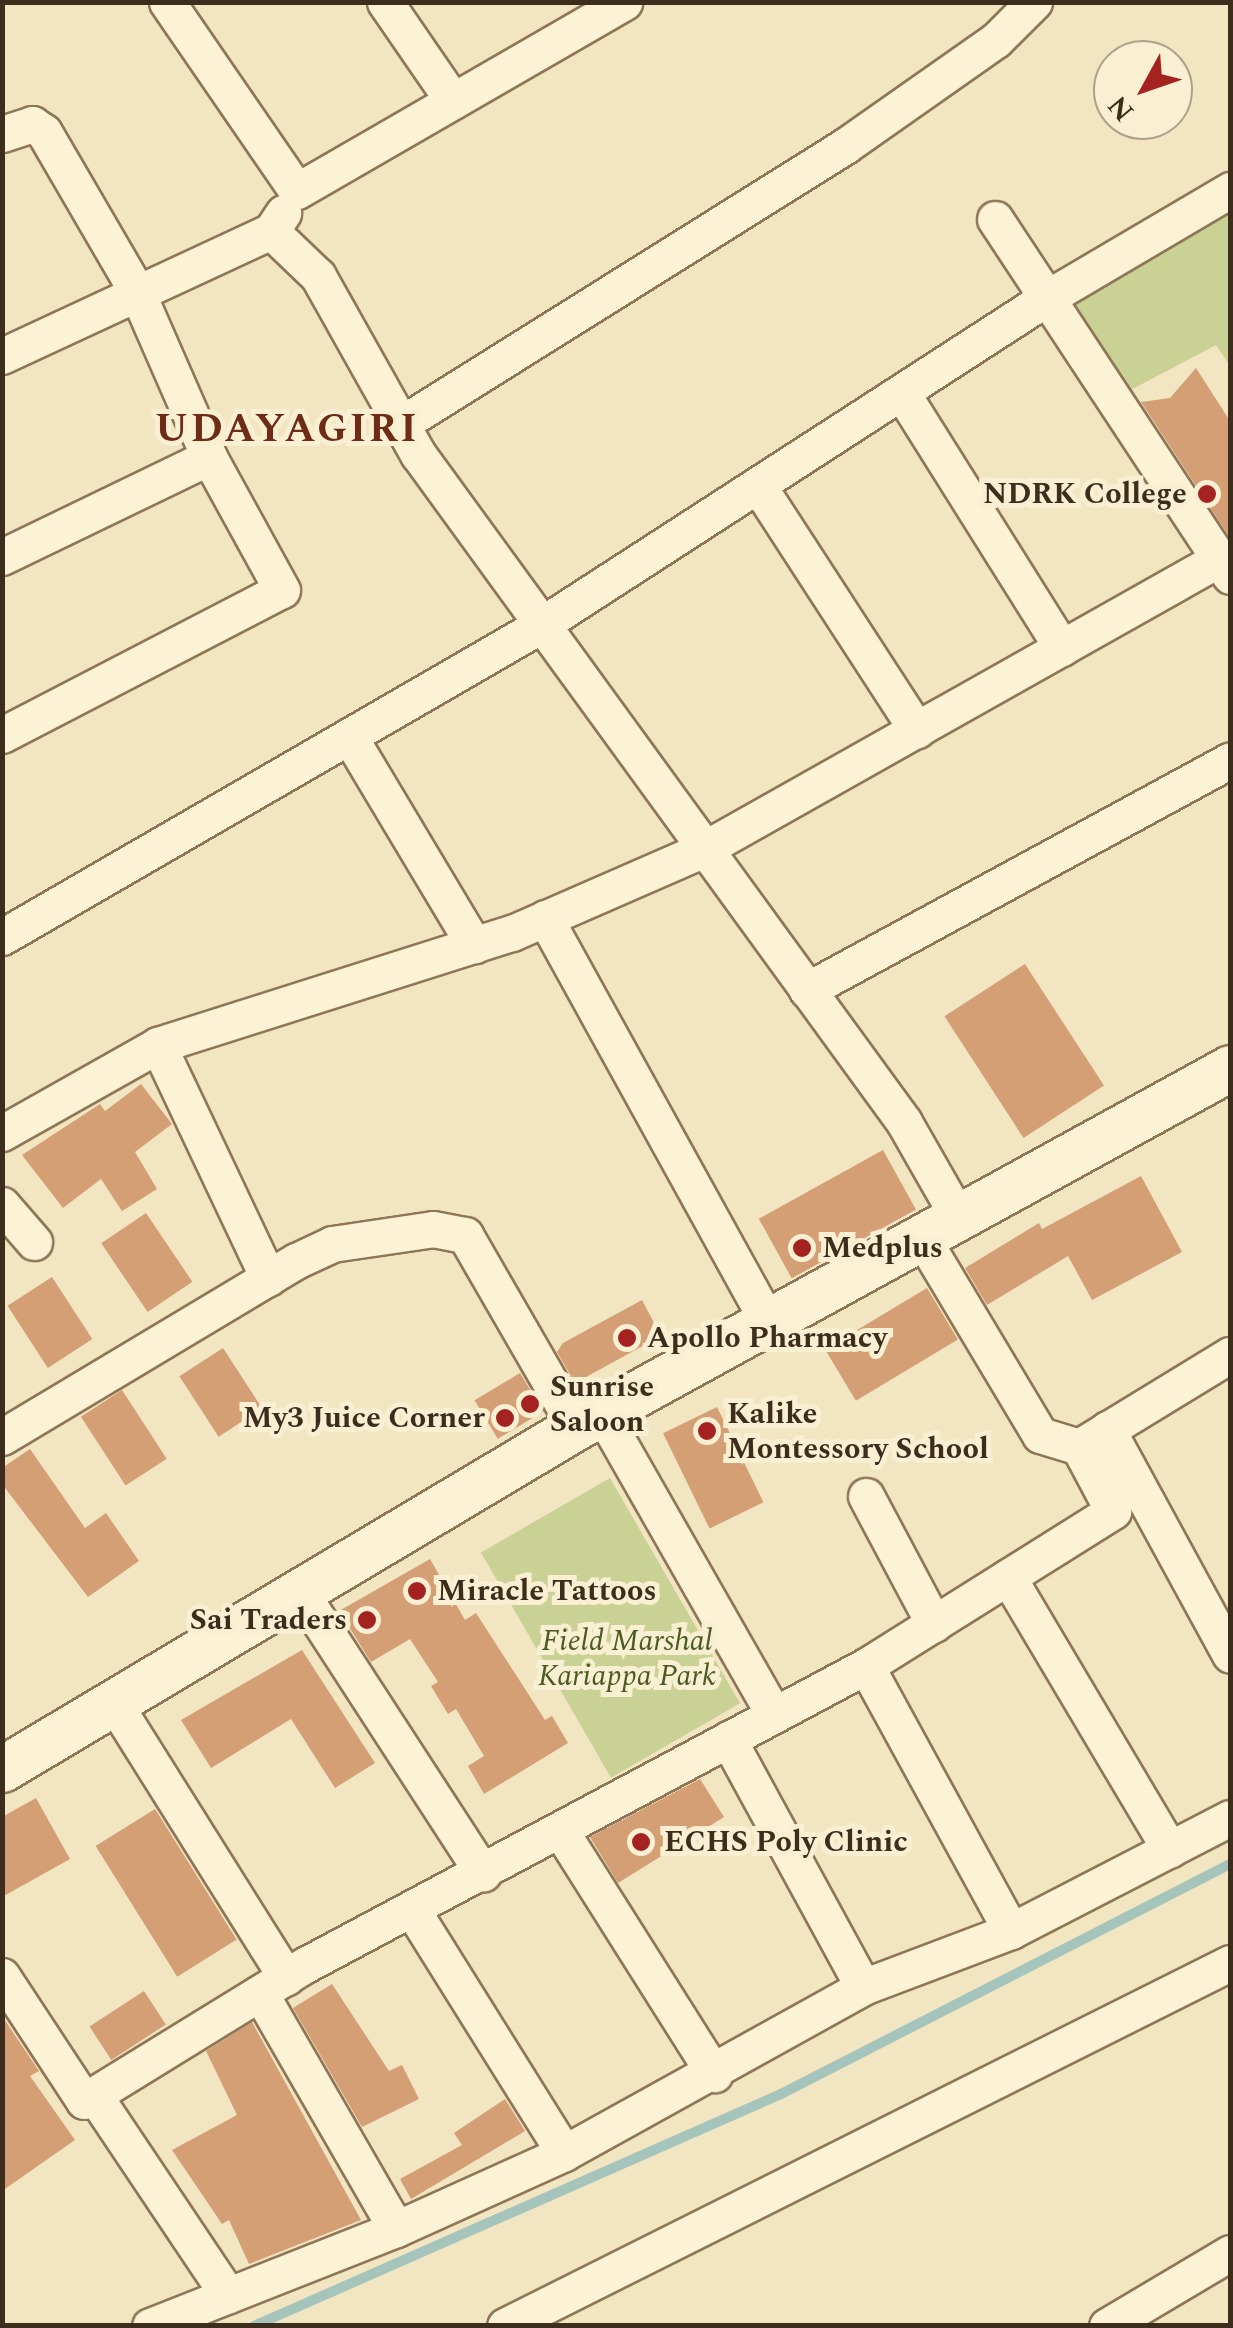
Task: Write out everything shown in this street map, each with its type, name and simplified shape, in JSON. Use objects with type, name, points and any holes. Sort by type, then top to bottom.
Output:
[{"type":"street","points":[[168,2],[297,191]]},
{"type":"street","points":[[384,2],[453,101]]},
{"type":"street","points":[[401,424],[845,146],[996,40],[1034,2]]},
{"type":"street","points":[[2,356],[271,231],[297,191],[608,6]]},
{"type":"street","points":[[2,134],[32,124],[44,132],[137,292],[210,456],[282,590],[2,735]]},
{"type":"street","points":[[2,937],[541,624],[1045,298],[1230,190]]},
{"type":"street","points":[[2,1133],[158,1045],[474,945],[704,849],[1062,648],[1225,568],[995,219]]},
{"type":"street","points":[[271,231],[318,276],[401,424],[541,624],[904,1122],[942,1231],[1040,1435],[1093,1438],[1230,1355]]},
{"type":"street","points":[[902,393],[1062,648]]},
{"type":"street","points":[[2,558],[210,456]]},
{"type":"street","points":[[759,486],[917,730]]},
{"type":"street","points":[[349,736],[474,945]]},
{"type":"street","points":[[807,990],[1230,760]]},
{"type":"street","points":[[545,918],[769,1324]]},
{"type":"street","points":[[158,1045],[268,1278]]},
{"type":"street","points":[[2,1769],[589,1420],[942,1231],[1230,1068]]},
{"type":"street","points":[[2,1205],[34,1242]]},
{"type":"street","points":[[2,1437],[332,1244],[433,1229],[465,1235],[589,1420],[774,1714]]},
{"type":"street","points":[[2,1976],[84,2101],[273,1985],[866,1666],[1113,1511],[1093,1438]]},
{"type":"street","points":[[1093,1438],[1230,1656]]},
{"type":"street","points":[[866,1496],[934,1624]]},
{"type":"street","points":[[1008,1577],[1170,1850]]},
{"type":"street","points":[[299,1590],[483,1873]]},
{"type":"street","points":[[866,1666],[1010,1932]]},
{"type":"street","points":[[114,1703],[273,1985],[396,2230]]},
{"type":"street","points":[[728,1739],[863,1987]]},
{"type":"street","points":[[150,2326],[396,2230],[564,2153],[714,2074],[863,1987],[1010,1932],[1230,1818]]},
{"type":"street","points":[[560,1830],[714,2074]]},
{"type":"street","points":[[413,1911],[564,2153]]},
{"type":"street","points":[[505,2326],[1230,1963]]},
{"type":"street","points":[[94,2095],[228,2296]]},
{"type":"street","points":[[1107,2326],[1230,2252]]},
{"type":"green space","points":[[1230,196],[1230,366],[1216,345],[1125,393],[1064,302]]},
{"type":"green space","name":"Field Marshal Kariappa Park","points":[[610,1478],[740,1703],[611,1778],[481,1552]]},
{"type":"building","name":"NDRK College","points":[[1196,368],[1230,421],[1230,538],[1141,402],[1170,398]]},
{"type":"building","points":[[1025,964],[1104,1086],[1023,1138],[944,1016]]},
{"type":"building","points":[[141,1084],[172,1124],[135,1152],[157,1189],[122,1211],[101,1179],[63,1208],[22,1155],[100,1104],[105,1111]]},
{"type":"building","points":[[883,1150],[916,1209],[792,1278],[759,1219]]},
{"type":"building","points":[[1141,1176],[1182,1252],[1092,1300],[1068,1256],[987,1305],[965,1268],[1039,1223],[1042,1229]]},
{"type":"building","points":[[146,1213],[192,1282],[148,1312],[101,1243]]},
{"type":"building","points":[[52,1277],[92,1339],[48,1368],[8,1306]]},
{"type":"building","points":[[927,1288],[958,1339],[856,1401],[825,1349]]},
{"type":"building","points":[[642,1300],[661,1336],[575,1383],[557,1352],[563,1343]]},
{"type":"building","points":[[223,1348],[262,1408],[219,1437],[179,1376]]},
{"type":"building","points":[[520,1373],[543,1412],[498,1439],[475,1400]]},
{"type":"building","points":[[122,1390],[167,1459],[126,1485],[81,1417]]},
{"type":"building","points":[[717,1407],[763,1502],[710,1529],[663,1433]]},
{"type":"building","points":[[30,1449],[85,1528],[106,1513],[139,1561],[88,1597],[2,1484],[2,1468]]},
{"type":"building","points":[[430,1559],[465,1620],[476,1613],[545,1720],[552,1716],[568,1743],[484,1794],[468,1766],[484,1756],[456,1709],[448,1714],[431,1686],[438,1682],[410,1639],[371,1662],[339,1611]]},
{"type":"building","points":[[302,1650],[375,1763],[335,1788],[291,1719],[211,1768],[181,1720]]},
{"type":"building","points":[[700,1779],[724,1817],[618,1883],[590,1837]]},
{"type":"building","points":[[36,1798],[70,1859],[2,1897],[2,1817]]},
{"type":"building","points":[[155,1809],[237,1940],[177,1977],[96,1846]]},
{"type":"building","points":[[332,1984],[389,2071],[402,2065],[419,2099],[362,2127],[293,2008]]},
{"type":"building","points":[[144,1991],[166,2025],[111,2060],[89,2026]]},
{"type":"building","points":[[2,2016],[39,2071],[30,2076],[75,2140],[2,2191]]},
{"type":"building","points":[[252,2022],[361,2220],[249,2264],[229,2220],[222,2224],[172,2150],[237,2115],[206,2051]]},
{"type":"building","points":[[505,2099],[525,2131],[411,2199],[400,2179],[462,2145],[454,2133]]},
{"type":"waterway","points":[[254,2326],[781,2094],[1230,1864]]},
{"type":"place","name":"NDRK College","points":[[1207,494]]},
{"type":"place","name":"Medplus","points":[[802,1248]]},
{"type":"place","name":"Apollo Pharmacy","points":[[627,1338]]},
{"type":"place","name":"Sunrise Saloon","points":[[530,1404]]},
{"type":"place","name":"My3 Juice Corner","points":[[505,1418]]},
{"type":"place","name":"Kalike Montessory School","points":[[707,1431]]},
{"type":"place","name":"Miracle Tattoos","points":[[417,1591]]},
{"type":"place","name":"Sai Traders","points":[[367,1620]]},
{"type":"place","name":"ECHS Poly Clinic","points":[[641,1842]]},
{"type":"district","name":"UDAYAGIRI","points":[[287,430]]}]
